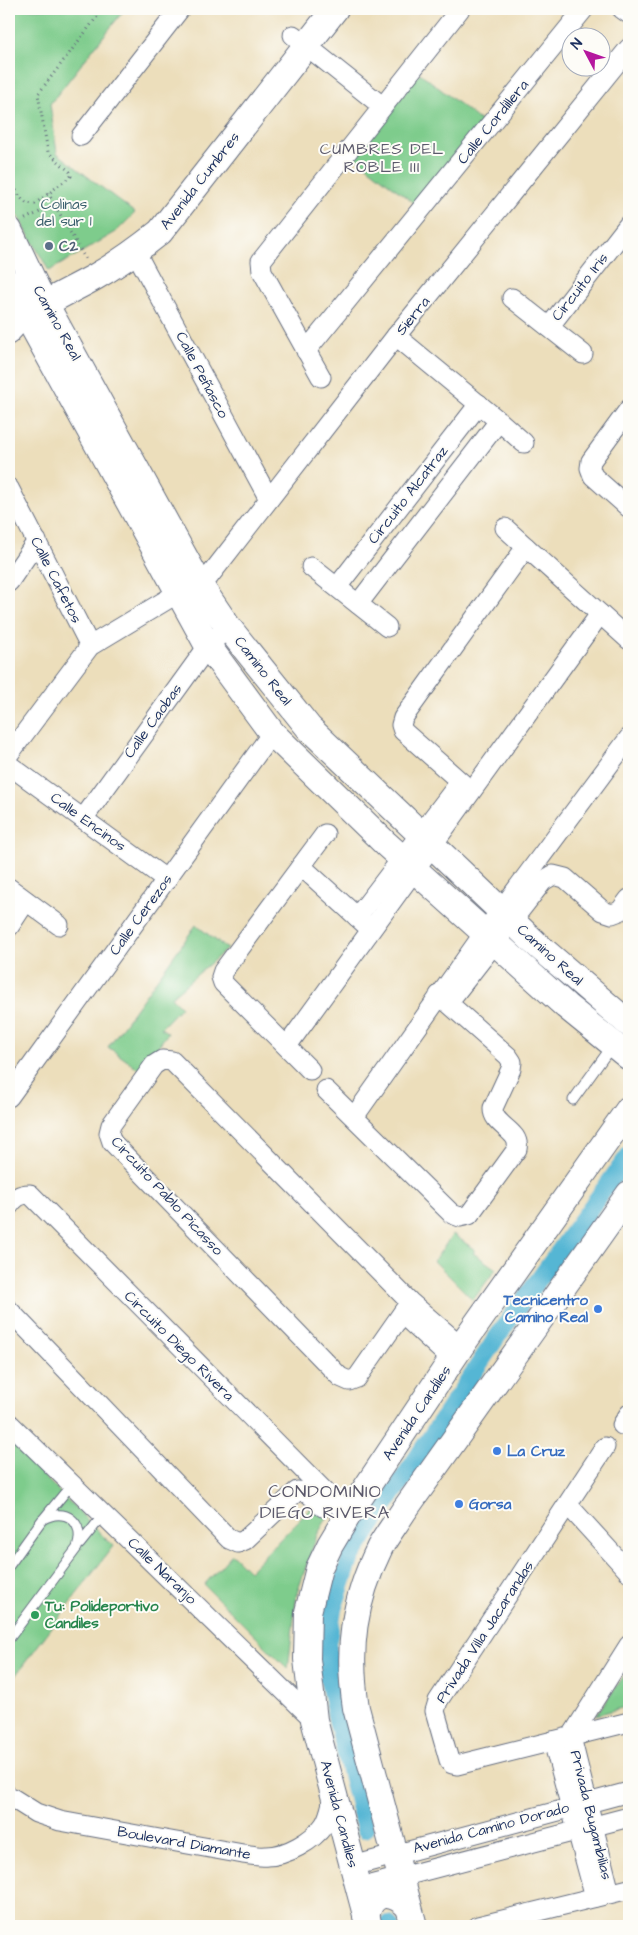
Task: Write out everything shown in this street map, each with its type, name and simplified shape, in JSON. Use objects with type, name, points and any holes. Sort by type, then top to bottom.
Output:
[{"type":"street","points":[[81,136],[180,9]]},
{"type":"street","name":"Avenida Cumbres","points":[[24,300],[97,276],[160,232],[300,39],[314,9]]},
{"type":"street","name":"Avenida Cumbres","points":[[9,335],[24,300],[89,265],[127,241],[150,218],[300,39],[335,9]]},
{"type":"street","points":[[322,377],[262,271],[261,260],[460,9]]},
{"type":"street","name":"Calle Cordillera","points":[[306,350],[584,9]]},
{"type":"street","points":[[622,9],[629,14]]},
{"type":"street","points":[[300,39],[382,106]]},
{"type":"street","name":"Sierra","points":[[189,590],[269,499],[396,336],[628,53]]},
{"type":"street","name":"Circuito Iris","points":[[549,327],[629,224]]},
{"type":"street","name":"Camino Real","points":[[16,225],[24,300],[189,590],[208,646],[272,733],[408,864],[566,1006],[624,1034]]},
{"type":"street","name":"Calle Peñasco","points":[[135,251],[269,499]]},
{"type":"street","name":"Circuito Iris","points":[[512,298],[583,354]]},
{"type":"street","points":[[396,336],[499,420],[524,443]]},
{"type":"street","name":"Circuito Alcatraz","points":[[337,587],[479,404]]},
{"type":"street","points":[[629,409],[591,461],[590,468],[593,476],[629,508]]},
{"type":"street","name":"Circuito Alcatraz","points":[[358,604],[499,420]]},
{"type":"street","name":"Calle Cafetos","points":[[9,488],[90,646]]},
{"type":"street","points":[[505,528],[629,640]]},
{"type":"street","points":[[9,582],[37,541]]},
{"type":"street","points":[[465,786],[403,731],[401,724],[403,718],[526,547]]},
{"type":"street","points":[[311,567],[387,627]]},
{"type":"street","points":[[9,754],[90,646],[189,590]]},
{"type":"street","name":"Camino Real","points":[[189,590],[228,627],[309,728],[506,916],[582,985],[624,1034]]},
{"type":"street","points":[[287,1046],[364,923],[465,786],[600,614]]},
{"type":"street","name":"Calle Caobas","points":[[83,819],[208,646],[228,627]]},
{"type":"street","name":"Calle Cerezos","points":[[9,1097],[272,733]]},
{"type":"street","points":[[354,1117],[506,916],[629,738]]},
{"type":"street","name":"Calle Encinos","points":[[9,765],[167,880]]},
{"type":"street","points":[[310,1070],[223,983],[221,977],[222,971],[325,834]]},
{"type":"street","points":[[301,866],[364,923]]},
{"type":"street","points":[[506,916],[543,881],[553,875],[565,878],[604,912],[612,914],[620,911],[629,899]]},
{"type":"street","points":[[9,888],[59,926]]},
{"type":"street","points":[[9,927],[26,901]]},
{"type":"street","points":[[326,1090],[452,1214],[460,1217],[469,1215],[517,1149],[518,1142],[515,1136],[495,1117],[493,1112],[511,1069],[512,1062],[508,1056],[444,998]]},
{"type":"street","name":"Circuito Pablo Picasso","points":[[406,1308],[357,1378],[349,1380],[340,1377],[112,1142],[109,1133],[111,1125],[154,1065],[162,1060],[172,1062],[406,1308],[457,1353]]},
{"type":"street","name":"Avenida Candiles","points":[[367,1921],[360,1876],[346,1839],[314,1720],[307,1659],[308,1612],[319,1568],[344,1521],[457,1353],[629,1109]]},
{"type":"street","name":"Circuito Diego Rivera","points":[[9,1206],[14,1198],[22,1194],[30,1194],[344,1521]]},
{"type":"street","points":[[411,1916],[394,1866],[387,1826],[356,1708],[351,1677],[352,1642],[364,1584],[381,1546],[403,1512],[629,1194]]},
{"type":"street","points":[[9,1310],[229,1539],[238,1542],[245,1540],[294,1493],[302,1491],[310,1494],[344,1521]]},
{"type":"street","name":"Calle Naranjo","points":[[9,1423],[314,1720]]},
{"type":"street","name":"Privada Villa Jacarandas","points":[[605,1448],[436,1706],[436,1711],[449,1760],[452,1764],[461,1765],[629,1722]]},
{"type":"street","points":[[568,1505],[629,1572]]},
{"type":"street","points":[[571,1737],[629,1645]]},
{"type":"street","name":"Privada Bugambilias","points":[[571,1737],[579,1805]]},
{"type":"street","name":"Privada Bugambilias","points":[[553,1741],[579,1805],[603,1895]]},
{"type":"street","name":"Avenida Camino Dorado","points":[[360,1876],[579,1805],[629,1792]]},
{"type":"street","name":"Boulevard Diamante","points":[[9,1796],[36,1813],[60,1821],[243,1854],[267,1856],[285,1852],[313,1837],[323,1826],[329,1814],[334,1794]]},
{"type":"street","name":"Avenida Camino Dorado","points":[[394,1866],[586,1829],[629,1817]]},
{"type":"street","points":[[346,1839],[356,1846],[372,1845],[378,1840],[387,1826]]},
{"type":"street","name":"Privada Bugambilias","points":[[490,1925],[629,1889]]},
{"type":"street","points":[[367,1921],[370,1904],[380,1896],[393,1896],[411,1916]]},
{"type":"lane","points":[[573,1100],[624,1034]]},
{"type":"lane","points":[[9,1566],[42,1520],[72,1484]]},
{"type":"lane","points":[[42,1520],[56,1514],[73,1520],[80,1535],[77,1548]]},
{"type":"lane","points":[[9,1639],[104,1514]]},
{"type":"path","points":[[9,177],[20,197],[26,203],[35,204],[71,176],[70,172],[48,152],[38,94],[103,9]]},
{"type":"path","points":[[48,193],[89,265]]},
{"type":"path","points":[[16,225],[55,205]]},
{"type":"green space","name":"Colinas del sur 1","points":[[9,9],[125,9],[50,104],[57,153],[135,213],[116,232],[49,271],[9,200]]},
{"type":"green space","points":[[420,73],[482,122],[416,205],[354,156]]},
{"type":"green space","points":[[196,925],[227,949],[171,997],[181,1007],[161,1028],[168,1033],[140,1070],[108,1047]]},
{"type":"green space","points":[[453,1234],[475,1250],[473,1253],[496,1269],[473,1300],[434,1261]]},
{"type":"green space","name":"Tu: Polideportivo Candiles","points":[[9,1441],[113,1546],[9,1684]]},
{"type":"green space","points":[[313,1506],[327,1518],[317,1535],[297,1593],[288,1669],[204,1585],[232,1554],[249,1571]]},
{"type":"green space","points":[[629,1669],[629,1706],[596,1715]]},
{"type":"waterway","points":[[365,1829],[328,1677],[328,1642],[333,1609],[351,1557],[497,1337],[629,1155]]},
{"type":"place","name":"C2","points":[[49,246]]},
{"type":"place","name":"Tecnicentro Camino Real","points":[[598,1309]]},
{"type":"place","name":"La Cruz","points":[[497,1451]]},
{"type":"place","name":"Gorsa","points":[[459,1504]]},
{"type":"place","name":"Tu: Polideportivo Candiles","points":[[35,1615]]},
{"type":"district","name":"CUMBRES DEL ROBLE III","points":[[382,158]]},
{"type":"district","name":"CONDOMINIO DIEGO RIVERA","points":[[325,1501]]}]
